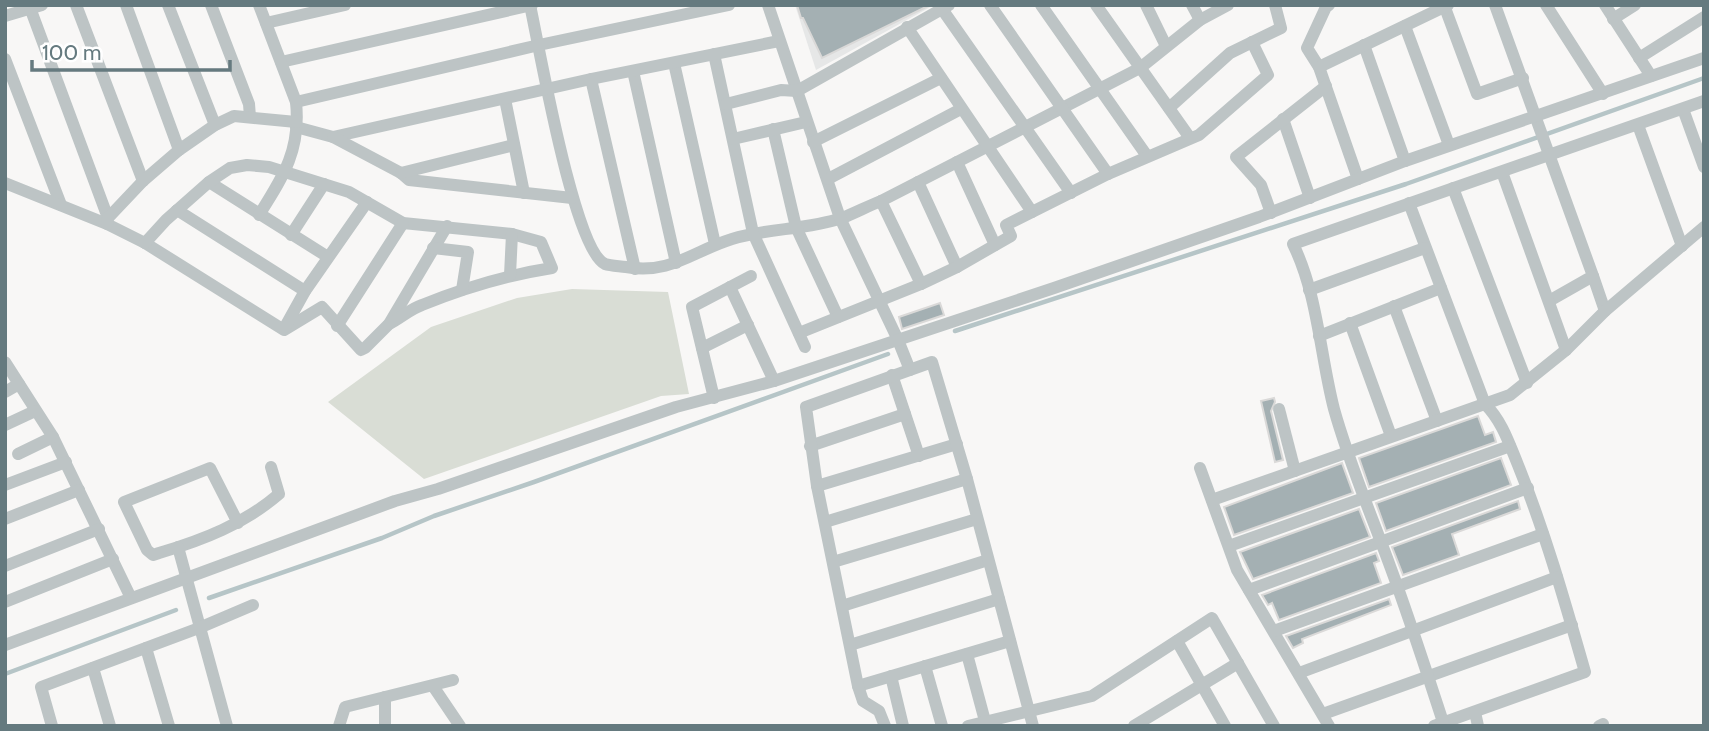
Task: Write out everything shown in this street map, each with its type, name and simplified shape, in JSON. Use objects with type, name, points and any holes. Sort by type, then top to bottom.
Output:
[{"type":"street","points":[[76,5],[142,181]]},
{"type":"street","points":[[126,5],[179,150]]},
{"type":"street","points":[[168,5],[215,125]]},
{"type":"street","points":[[211,5],[250,104],[250,117]]},
{"type":"street","points":[[259,5],[296,102],[293,148],[286,172],[259,215]]},
{"type":"street","points":[[266,23],[345,5]]},
{"type":"street","points":[[281,62],[531,5],[572,198],[597,257],[605,264],[635,269],[659,269],[715,244],[753,233],[841,218],[881,201],[1140,68],[1200,20],[1228,5]]},
{"type":"street","points":[[296,102],[729,5]]},
{"type":"street","points":[[768,5],[841,218],[910,370]]},
{"type":"street","points":[[989,5],[1108,174]]},
{"type":"street","points":[[1041,5],[1147,156]]},
{"type":"street","points":[[1096,5],[1191,138]]},
{"type":"street","points":[[1146,5],[1166,46]]},
{"type":"street","points":[[1192,5],[1200,20]]},
{"type":"street","points":[[1169,108],[1230,53],[1281,29],[1275,5]]},
{"type":"street","points":[[1329,5],[1307,48],[1319,67],[1358,179]]},
{"type":"street","points":[[1495,5],[1605,311]]},
{"type":"street","points":[[1546,5],[1603,94]]},
{"type":"street","points":[[1605,5],[1651,76]]},
{"type":"street","points":[[1613,19],[1635,5]]},
{"type":"street","points":[[5,16],[34,6],[108,221]]},
{"type":"street","points":[[1319,67],[1446,6],[1477,94],[1523,78]]},
{"type":"street","points":[[726,104],[781,90],[797,91],[946,7],[1071,193]]},
{"type":"street","points":[[1639,58],[1704,18]]},
{"type":"street","points":[[1405,26],[1450,145]]},
{"type":"street","points":[[908,27],[1032,212]]},
{"type":"street","points":[[333,137],[591,79],[779,41]]},
{"type":"street","points":[[799,332],[879,302],[957,267],[1011,236],[1006,225],[1108,174],[1199,135],[1268,75],[1252,42]]},
{"type":"street","points":[[1364,45],[1405,161]]},
{"type":"street","points":[[714,54],[753,233],[805,347]]},
{"type":"street","points":[[5,645],[395,501],[438,489],[676,407],[774,381],[898,340],[1271,213],[1450,145],[1539,123],[1603,94],[1704,58]]},
{"type":"street","points":[[5,59],[61,205]]},
{"type":"street","points":[[674,63],[715,244]]},
{"type":"street","points":[[633,71],[676,263]]},
{"type":"street","points":[[813,142],[941,78]]},
{"type":"street","points":[[591,79],[635,269]]},
{"type":"street","points":[[1271,213],[1261,185],[1237,157],[1325,86]]},
{"type":"street","points":[[505,99],[524,193]]},
{"type":"street","points":[[1409,203],[1485,404],[1501,424],[1528,488],[1585,672],[1438,724],[1427,675],[1334,409],[1309,290],[1293,244],[1550,153],[1704,101]]},
{"type":"street","points":[[828,179],[961,109]]},
{"type":"street","points":[[1683,109],[1704,167]]},
{"type":"street","points":[[108,221],[142,181],[179,150],[215,125],[234,116],[296,125],[333,137],[413,181],[572,198]]},
{"type":"street","points":[[1283,119],[1310,198]]},
{"type":"street","points":[[733,139],[806,122]]},
{"type":"street","points":[[1638,125],[1682,246]]},
{"type":"street","points":[[773,129],[796,227],[838,317]]},
{"type":"street","points":[[401,173],[514,145]]},
{"type":"street","points":[[957,162],[995,245]]},
{"type":"street","points":[[145,243],[209,182],[230,168],[247,165],[286,172],[324,184],[367,202],[403,223],[447,226],[539,239],[552,268],[510,275],[418,306],[389,324],[361,350],[322,307],[284,330]]},
{"type":"street","points":[[1502,172],[1566,350]]},
{"type":"street","points":[[6,182],[108,221],[284,330]]},
{"type":"street","points":[[209,182],[328,257]]},
{"type":"street","points":[[918,183],[957,267]]},
{"type":"street","points":[[291,235],[324,184]]},
{"type":"street","points":[[1453,188],[1527,383]]},
{"type":"street","points":[[881,201],[921,284]]},
{"type":"street","points":[[284,330],[305,291],[367,202]]},
{"type":"street","points":[[177,210],[305,291]]},
{"type":"street","points":[[337,326],[403,223]]},
{"type":"street","points":[[389,324],[447,226]]},
{"type":"street","points":[[1212,500],[1510,395],[1566,350],[1605,311],[1704,227]]},
{"type":"street","points":[[510,275],[512,234]]},
{"type":"street","points":[[433,248],[468,252],[462,290]]},
{"type":"street","points":[[1309,290],[1425,248]]},
{"type":"street","points":[[714,398],[692,307],[751,276]]},
{"type":"street","points":[[1549,301],[1593,276]]},
{"type":"street","points":[[730,287],[774,381]]},
{"type":"street","points":[[1319,336],[1441,288]]},
{"type":"street","points":[[1394,306],[1437,421]]},
{"type":"street","points":[[1350,323],[1391,436]]},
{"type":"street","points":[[702,348],[748,325]]},
{"type":"street","points":[[5,362],[53,437],[131,598]]},
{"type":"street","points":[[885,726],[879,711],[863,701],[858,686],[817,486],[806,407],[932,362],[967,479],[1033,726]]},
{"type":"street","points":[[892,375],[919,456]]},
{"type":"street","points":[[5,391],[19,384]]},
{"type":"street","points":[[1279,409],[1295,471]]},
{"type":"street","points":[[5,425],[35,411]]},
{"type":"street","points":[[810,446],[905,414]]},
{"type":"street","points":[[18,454],[53,437]]},
{"type":"street","points":[[817,486],[957,444]]},
{"type":"street","points":[[1229,546],[1510,446]]},
{"type":"street","points":[[5,485],[65,462]]},
{"type":"street","points":[[238,523],[211,468],[124,502],[147,550],[153,555],[238,523],[279,494],[271,467]]},
{"type":"street","points":[[1200,468],[1237,570],[1326,720],[1427,675],[1572,625]]},
{"type":"street","points":[[825,522],[967,479]]},
{"type":"street","points":[[1249,590],[1528,488]]},
{"type":"street","points":[[5,519],[79,490]]},
{"type":"street","points":[[833,562],[977,519]]},
{"type":"street","points":[[5,566],[99,529]]},
{"type":"street","points":[[1274,631],[1543,534]]},
{"type":"street","points":[[178,547],[227,726]]},
{"type":"street","points":[[5,602],[113,559]]},
{"type":"street","points":[[842,606],[988,560]]},
{"type":"street","points":[[1299,673],[1557,577]]},
{"type":"street","points":[[850,645],[999,599]]},
{"type":"street","points":[[52,726],[41,687],[253,606]]},
{"type":"street","points":[[968,726],[1091,696],[1212,618],[1274,726]]},
{"type":"street","points":[[858,686],[1010,641]]},
{"type":"street","points":[[1177,642],[1225,726]]},
{"type":"street","points":[[146,648],[169,726]]},
{"type":"street","points":[[967,654],[985,721]]},
{"type":"street","points":[[1134,726],[1238,663]]},
{"type":"street","points":[[925,666],[942,726]]},
{"type":"street","points":[[93,668],[110,726]]},
{"type":"street","points":[[891,676],[903,726]]},
{"type":"street","points":[[339,726],[345,707],[453,680]]},
{"type":"street","points":[[433,686],[460,725]]},
{"type":"street","points":[[385,697],[385,726]]},
{"type":"street","points":[[1475,712],[1478,726]]},
{"type":"shaded area","points":[[795,5],[934,5],[816,70]]},
{"type":"shaded area","points":[[572,289],[668,292],[689,394],[661,396],[424,479],[328,402],[431,327],[517,298]]},
{"type":"building","points":[[797,5],[930,5],[822,58]]},
{"type":"building","points":[[940,303],[944,315],[902,329],[899,317]]},
{"type":"building","points":[[1274,398],[1271,411],[1283,460],[1275,462],[1261,401]]},
{"type":"building","points":[[1478,416],[1485,435],[1493,432],[1496,442],[1369,487],[1359,458]]},
{"type":"building","points":[[1501,458],[1511,485],[1386,531],[1376,503]]},
{"type":"building","points":[[1342,463],[1353,493],[1234,535],[1224,507]]},
{"type":"building","points":[[1518,501],[1520,509],[1452,534],[1459,555],[1403,575],[1392,547]]},
{"type":"building","points":[[1359,509],[1370,537],[1253,579],[1240,552]]},
{"type":"building","points":[[1376,553],[1379,561],[1374,563],[1381,583],[1279,620],[1272,603],[1268,605],[1262,595]]},
{"type":"building","points":[[1389,599],[1391,605],[1302,639],[1303,643],[1293,648],[1286,636]]},
{"type":"waterway","points":[[955,331],[1406,184],[1704,78]]},
{"type":"waterway","points":[[209,598],[888,354]]},
{"type":"waterway","points":[[5,674],[176,610]]}]
